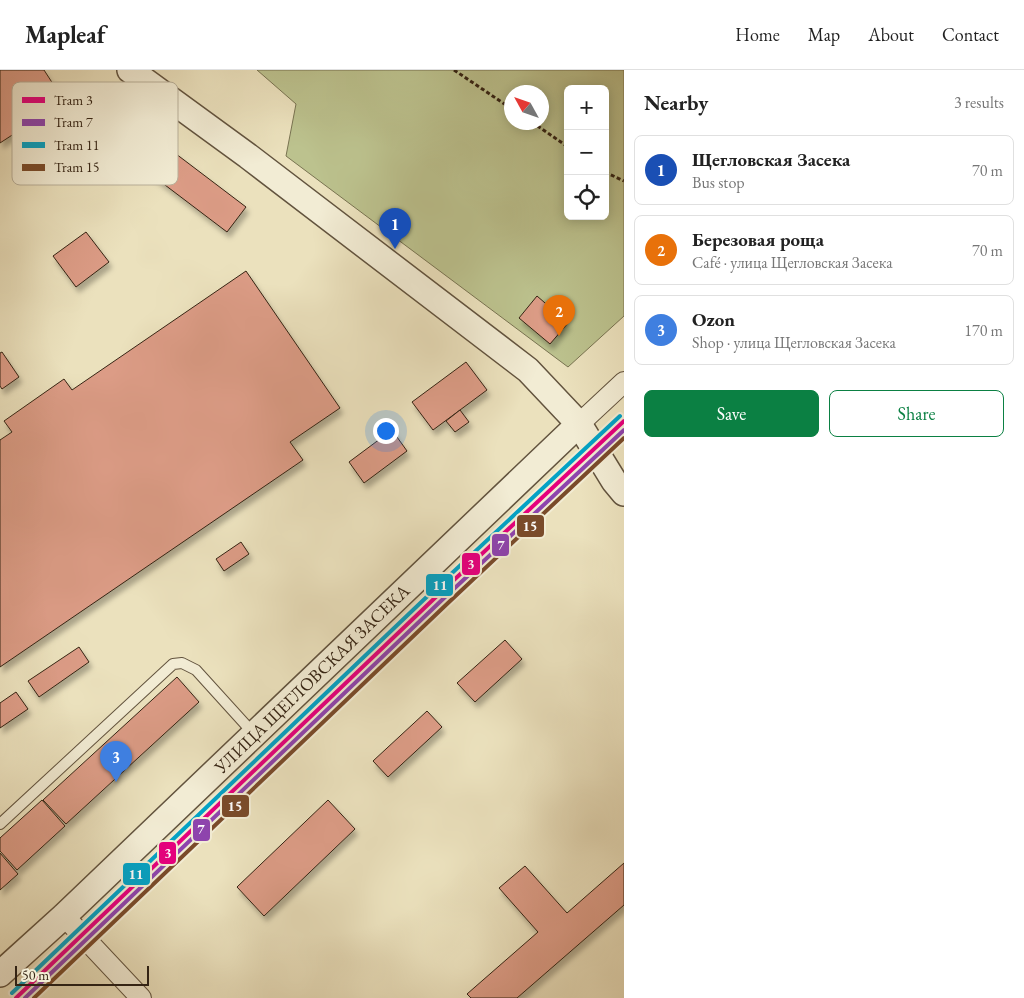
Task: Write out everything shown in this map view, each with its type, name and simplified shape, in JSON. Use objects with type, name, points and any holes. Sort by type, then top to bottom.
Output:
[{"type":"street","points":[[130,70],[146,82]]},
{"type":"street","points":[[178,105],[248,156],[528,370],[579,424],[614,481],[624,492]]},
{"type":"street","name":"УЛИЦА ЩЕГЛОВСКАЯ ЗАСЕКА","points":[[0,974],[64,916],[624,382]]},
{"type":"street","points":[[64,916],[141,998]]},
{"type":"lane","points":[[0,824],[173,664],[182,663],[196,670],[254,734]]},
{"type":"path","points":[[454,70],[504,104]]},
{"type":"path","points":[[544,130],[564,144]]},
{"type":"path","points":[[609,174],[624,180]]},
{"type":"green space","points":[[257,70],[624,70],[624,316],[568,367],[286,156],[296,104]]},
{"type":"building","points":[[0,70],[44,70],[52,82],[12,82],[12,135],[0,143]]},
{"type":"building","points":[[178,155],[246,207],[227,232],[165,185],[178,185]]},
{"type":"building","points":[[86,232],[109,262],[76,287],[53,256]]},
{"type":"building","points":[[246,271],[340,408],[290,442],[303,460],[0,667],[0,440],[12,432],[4,421],[64,379],[72,390]]},
{"type":"building","points":[[537,296],[568,323],[550,344],[519,318]]},
{"type":"building","points":[[2,352],[19,377],[2,389],[0,386],[0,353]]},
{"type":"building","points":[[466,362],[487,390],[433,430],[412,402]]},
{"type":"building","points":[[460,410],[469,422],[455,432],[446,421]]},
{"type":"building","points":[[392,430],[407,451],[364,483],[349,462]]},
{"type":"building","points":[[241,542],[249,554],[224,571],[216,559]]},
{"type":"building","points":[[505,640],[522,659],[475,702],[457,683]]},
{"type":"building","points":[[79,647],[89,662],[39,697],[28,681]]},
{"type":"building","points":[[177,677],[199,702],[66,824],[43,800]]},
{"type":"building","points":[[16,692],[28,709],[0,728],[0,703]]},
{"type":"building","points":[[427,711],[442,727],[388,777],[373,761]]},
{"type":"building","points":[[42,800],[65,826],[17,870],[0,851],[0,838]]},
{"type":"building","points":[[328,800],[355,829],[264,916],[237,887]]},
{"type":"building","points":[[0,853],[18,874],[0,890]]},
{"type":"building","points":[[624,863],[624,905],[517,998],[471,998],[467,994],[538,932],[499,888],[525,866],[567,913]]},
{"type":"tram line","name":"11","points":[[12,993],[435,589],[620,416]]},
{"type":"tram line","name":"3","points":[[16,998],[439,594],[624,421]]},
{"type":"tram line","name":"7","points":[[25,998],[443,599],[624,430]]},
{"type":"tram line","name":"15","points":[[34,998],[624,438]]},
{"type":"place","name":"Щегловская Засека","points":[[395,249]]},
{"type":"place","name":"Березовая роща","points":[[559,336]]},
{"type":"place","name":"Ozon","points":[[116,782]]}]
